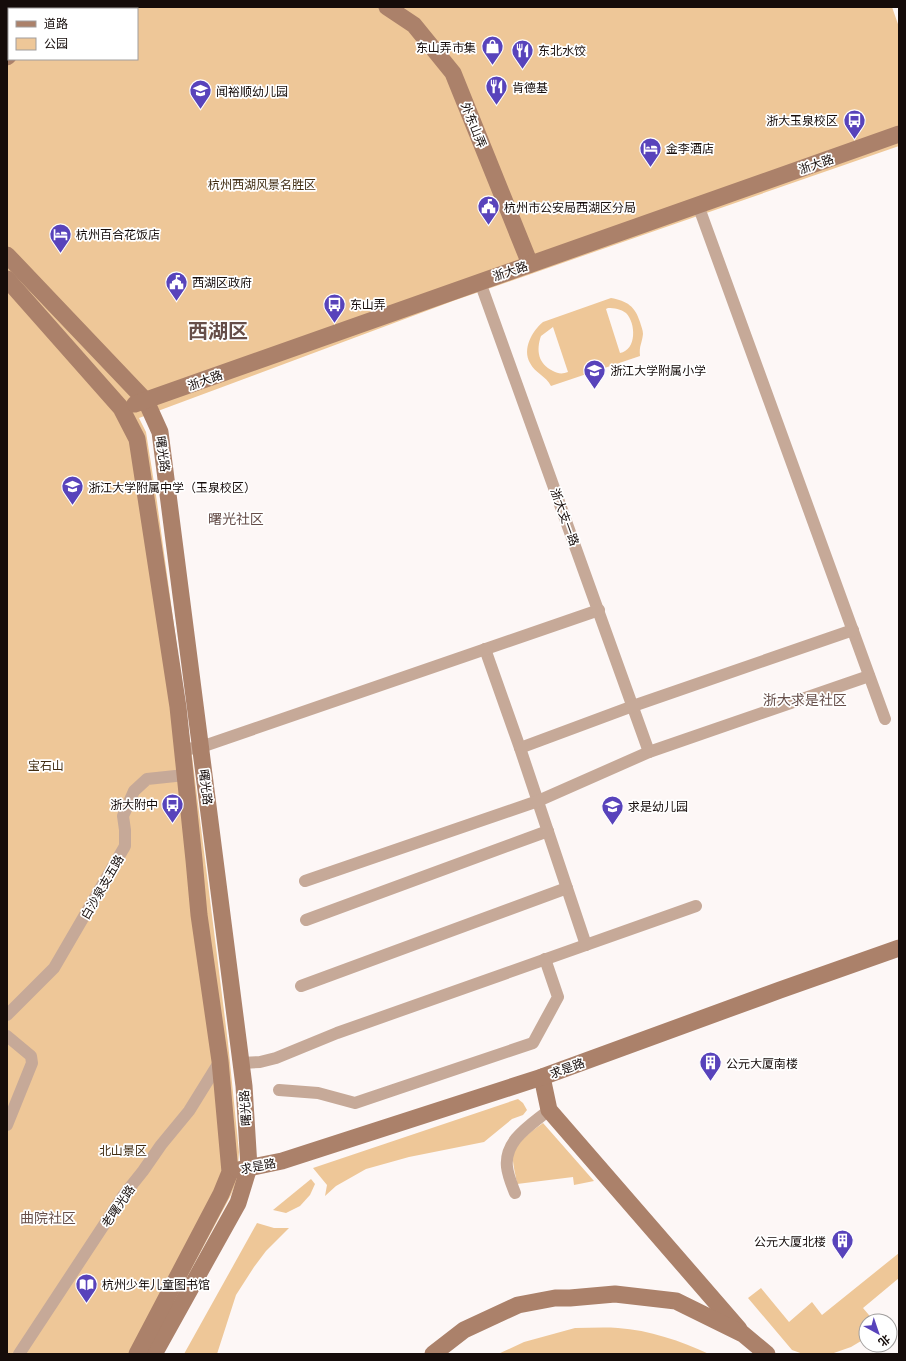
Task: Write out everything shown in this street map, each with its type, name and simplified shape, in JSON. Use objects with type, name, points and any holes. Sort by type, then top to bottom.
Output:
[{"type":"main road","name":"外东山弄","points":[[387,7],[414,26],[453,73],[530,264]]},
{"type":"main road","name":"浙大路","points":[[121,408],[146,401],[899,134]]},
{"type":"main road","name":"曙光路","points":[[7,255],[146,401],[160,432],[244,1086],[249,1167],[238,1203],[154,1354]]},
{"type":"main road","name":"曙光路","points":[[7,279],[121,408],[137,439],[178,707],[194,860],[198,914],[220,1061],[230,1172],[221,1194],[138,1354]]},
{"type":"main road","name":"求是路","points":[[230,1172],[282,1161],[542,1077],[899,948]]},
{"type":"main road","points":[[542,1077],[549,1110],[743,1334],[767,1354]]},
{"type":"main road","points":[[433,1354],[464,1330],[518,1305],[555,1298],[615,1294],[676,1301],[743,1334]]},
{"type":"street","points":[[698,205],[885,719]]},
{"type":"street","name":"浙大支一路","points":[[480,282],[649,752]]},
{"type":"street","points":[[182,750],[201,747],[599,610]]},
{"type":"street","points":[[520,748],[633,706],[853,630]]},
{"type":"street","points":[[485,649],[586,945]]},
{"type":"street","points":[[305,881],[538,801],[649,752],[869,676]]},
{"type":"street","name":"白沙泉支五路","points":[[7,1015],[54,968],[125,846],[123,816],[134,791],[147,779],[185,775]]},
{"type":"street","points":[[306,920],[548,832]]},
{"type":"street","points":[[301,986],[567,888]]},
{"type":"street","points":[[241,1063],[260,1062],[276,1058],[337,1033],[696,906]]},
{"type":"street","points":[[279,1090],[318,1093],[355,1103],[533,1043],[558,997],[545,959]]},
{"type":"street","points":[[7,1036],[31,1056],[32,1064],[7,1125]]},
{"type":"street","name":"老曙光路","points":[[19,1354],[123,1196],[161,1145],[189,1111],[220,1061]]},
{"type":"street","points":[[515,1193],[507,1167],[509,1148],[515,1138],[549,1110]]},
{"type":"green space","name":"杭州西湖风景名胜区","points":[[7,7],[892,7],[899,27],[899,146],[453,301],[139,418],[146,432],[157,502],[192,756],[228,1043],[239,1152],[237,1180],[231,1195],[146,1354],[7,1354]]},
{"type":"green space","points":[[611,298],[622,301],[633,308],[640,322],[643,334],[640,356],[551,386],[532,366],[527,352],[532,335],[543,322]],"holes":[[[606,309],[617,309],[626,313],[632,323],[632,342],[626,351],[620,353]],[[553,327],[568,372],[566,373],[557,373],[548,368],[541,361],[539,341],[541,336]]]},
{"type":"green space","points":[[518,1099],[523,1103],[527,1110],[523,1115],[512,1119],[484,1142],[409,1157],[366,1169],[336,1186],[325,1196],[327,1185],[313,1168]]},
{"type":"green space","points":[[543,1123],[594,1181],[574,1185],[573,1177],[517,1184],[513,1162],[514,1150],[525,1137]]},
{"type":"green space","points":[[311,1179],[315,1184],[310,1195],[300,1206],[286,1213],[273,1210]]},
{"type":"green space","points":[[257,1223],[274,1228],[289,1228],[266,1251],[236,1295],[217,1354],[184,1354]]},
{"type":"green space","points":[[899,1253],[899,1278],[863,1308],[867,1313],[858,1313],[858,1343],[831,1354],[803,1354],[792,1350],[748,1298],[761,1288],[789,1322],[812,1302],[822,1315]]},
{"type":"green space","points":[[575,1328],[612,1328],[641,1331],[676,1341],[709,1354],[498,1354],[524,1342]]},
{"type":"place","name":"东山弄市集","points":[[492,66]]},
{"type":"place","name":"东北水饺","points":[[523,70]]},
{"type":"place","name":"肯德基","points":[[496,106]]},
{"type":"place","name":"闻裕顺幼儿园","points":[[200,110]]},
{"type":"place","name":"浙大玉泉校区","points":[[854,140]]},
{"type":"place","name":"金李酒店","points":[[651,168]]},
{"type":"place","name":"杭州市公安局西湖区分局","points":[[489,226]]},
{"type":"place","name":"杭州百合花饭店","points":[[61,254]]},
{"type":"place","name":"西湖区政府","points":[[177,302]]},
{"type":"place","name":"东山弄","points":[[334,324]]},
{"type":"place","name":"浙江大学附属小学","points":[[595,390]]},
{"type":"place","name":"浙江大学附属中学（玉泉校区）","points":[[72,506]]},
{"type":"place","name":"浙大附中","points":[[173,824]]},
{"type":"place","name":"求是幼儿园","points":[[612,826]]},
{"type":"place","name":"公元大厦南楼","points":[[711,1082]]},
{"type":"place","name":"公元大厦北楼","points":[[842,1260]]},
{"type":"place","name":"杭州少年儿童图书馆","points":[[86,1304]]},
{"type":"district","name":"西湖区","points":[[218,331]]},
{"type":"district","name":"曙光社区","points":[[236,518]]},
{"type":"district","name":"浙大求是社区","points":[[805,699]]},
{"type":"district","name":"曲院社区","points":[[48,1217]]},
{"type":"park label","name":"宝石山","points":[[46,765]]},
{"type":"park label","name":"北山景区","points":[[123,1150]]}]
